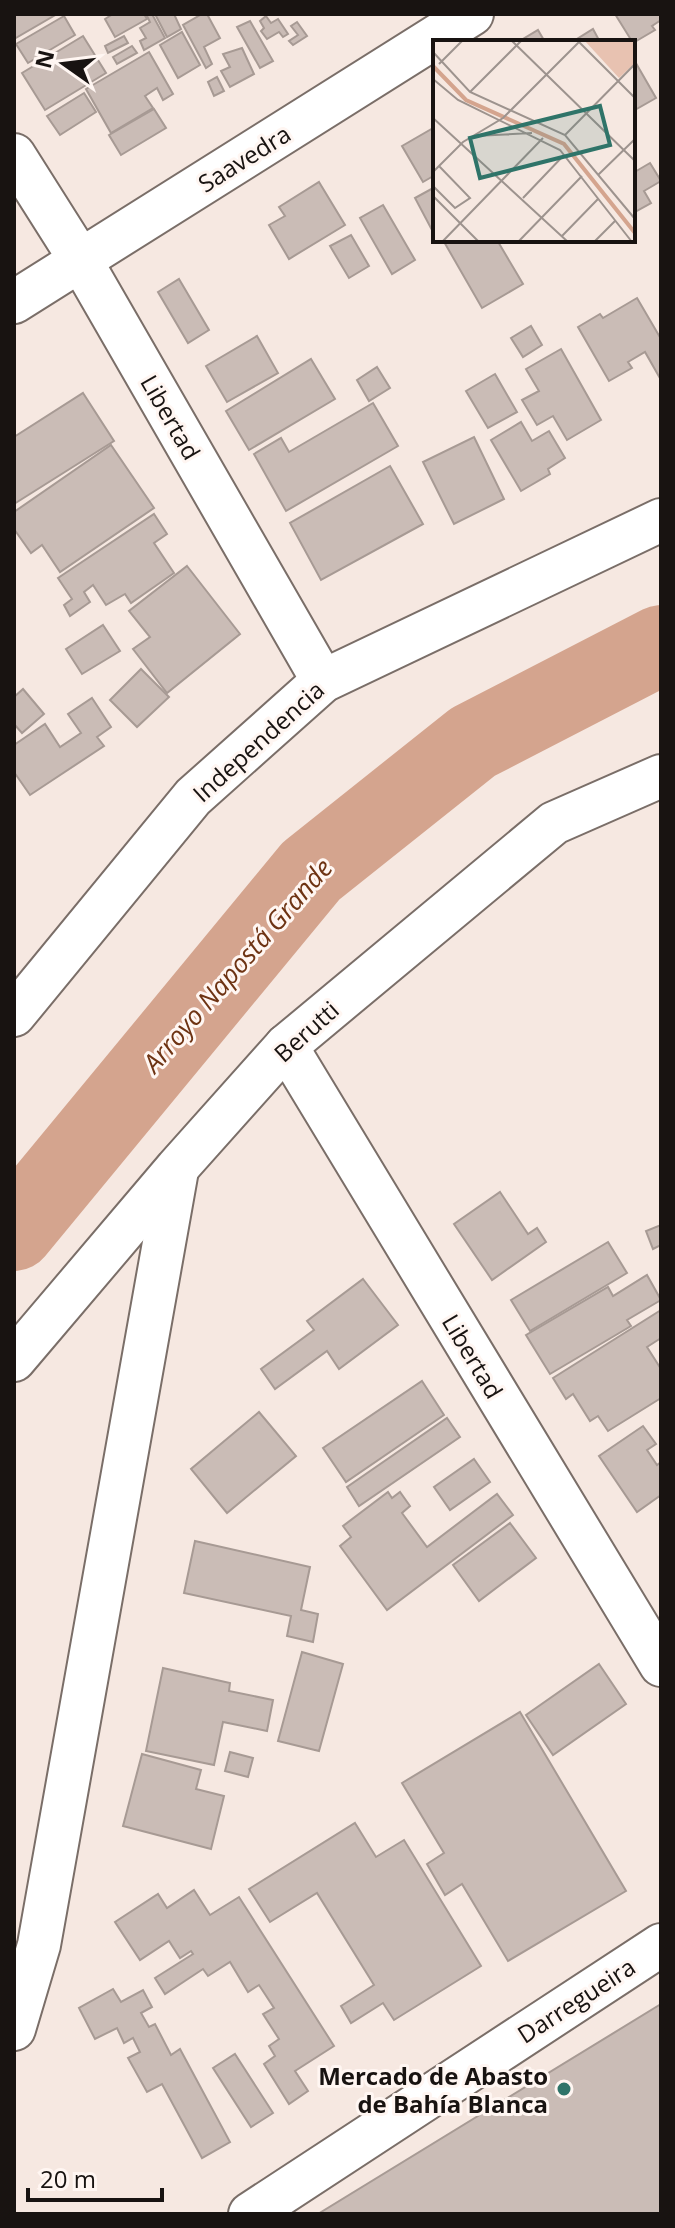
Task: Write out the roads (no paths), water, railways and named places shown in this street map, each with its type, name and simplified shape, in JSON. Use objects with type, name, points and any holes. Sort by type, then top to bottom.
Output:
[{"type":"street","name":"Saavedra","points":[[14,302],[472,14]]},
{"type":"street","name":"Libertad","points":[[14,155],[81,261],[323,681]]},
{"type":"street","name":"Independencia","points":[[14,1015],[193,797],[323,681],[661,520]]},
{"type":"street","name":"Berutti","points":[[14,1360],[177,1168],[286,1046],[554,823],[658,784]]},
{"type":"street","name":"Libertad","points":[[286,1046],[661,1665]]},
{"type":"street","points":[[14,2029],[39,1945],[177,1168]]},
{"type":"street","name":"Darregueira","points":[[250,2214],[661,1945]]},
{"type":"waterway","name":"Arroyo Napostá Grande","points":[[14,1231],[311,871],[473,742],[661,645]]},
{"type":"place","name":"Mercado de Abasto de Bahía Blanca","points":[[564,2089]]}]
